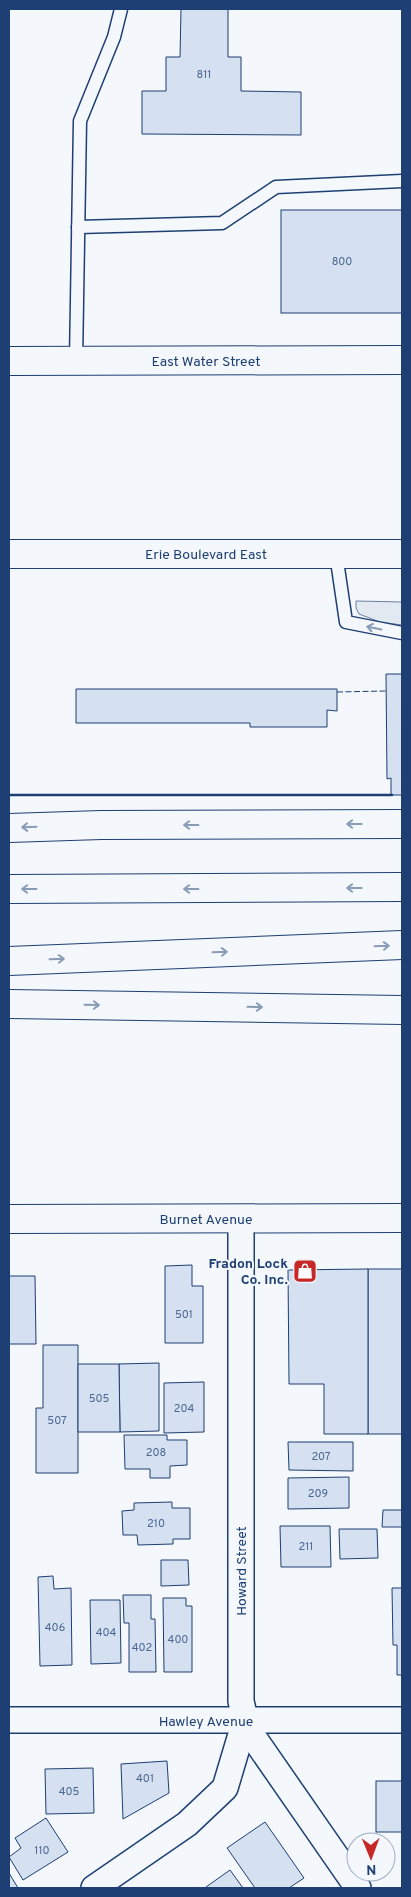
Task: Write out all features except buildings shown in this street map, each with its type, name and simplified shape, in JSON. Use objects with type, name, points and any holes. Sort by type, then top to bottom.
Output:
[{"type":"main road","name":"East Water Street","points":[[9,361],[402,360]]},
{"type":"main road","name":"Erie Boulevard East","points":[[9,554],[402,554]]},
{"type":"main road","points":[[9,828],[101,825],[402,824]]},
{"type":"main road","points":[[9,889],[402,888]]},
{"type":"main road","points":[[9,960],[402,945]]},
{"type":"main road","points":[[9,1004],[402,1010]]},
{"type":"main road","name":"Burnet Avenue","points":[[9,1219],[402,1218]]},
{"type":"street","name":"Howard Street","points":[[241,1219],[241,1701],[247,1728],[358,1888]]},
{"type":"street","name":"Hawley Avenue","points":[[9,1720],[402,1720]]},
{"type":"street","points":[[94,1888],[187,1824],[225,1788],[246,1721]]},
{"type":"lane","points":[[76,361],[80,121],[114,37],[121,9]]},
{"type":"lane","points":[[78,227],[222,224],[276,187],[402,181]]},
{"type":"lane","points":[[336,554],[346,622],[402,633]]},
{"type":"shaded area","points":[[356,601],[402,602],[402,625],[380,622],[359,614],[356,608]]},
{"type":"fence","points":[[337,692],[386,691]]},
{"type":"wall","points":[[9,795],[392,795]]},
{"type":"place","name":"Fradon Lock Co. Inc.","points":[[305,1271]]}]
